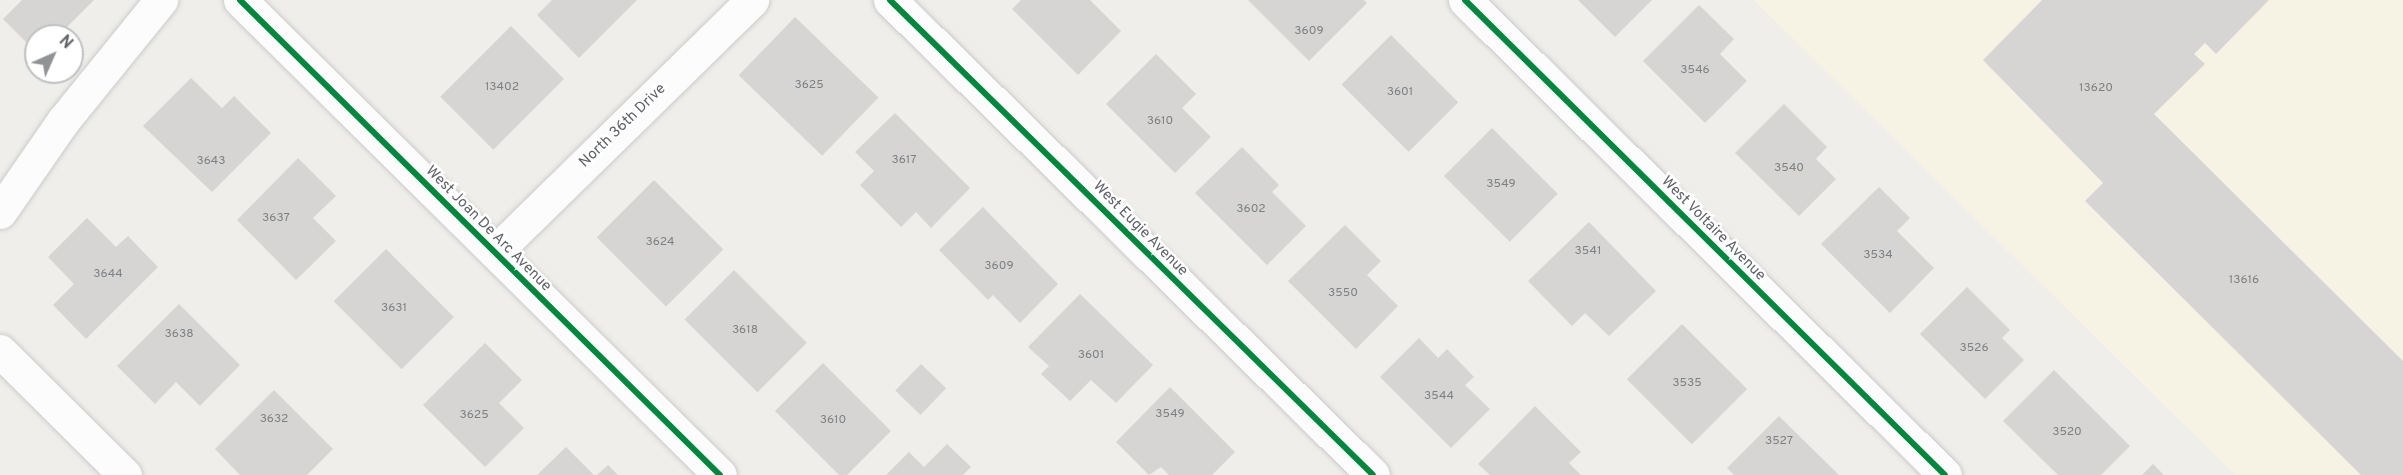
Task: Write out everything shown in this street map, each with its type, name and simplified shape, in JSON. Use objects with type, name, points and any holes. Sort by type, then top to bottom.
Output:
[{"type":"street","points":[[0,212],[63,121],[161,0]]},
{"type":"street","name":"West Joan De Arc Avenue","points":[[240,0],[720,475]]},
{"type":"street","name":"North 36th Drive","points":[[495,252],[752,0]]},
{"type":"street","name":"West Eugie Avenue","points":[[890,0],[1373,475]]},
{"type":"street","name":"West Voltaire Avenue","points":[[1465,0],[1944,475]]},
{"type":"street","points":[[0,351],[125,475]]},
{"type":"shaded area","points":[[1754,0],[2403,0],[2403,475],[2235,475]]},
{"type":"building","points":[[22,0],[94,0],[70,24],[24,24],[24,40],[3,19]]},
{"type":"building","points":[[552,0],[637,0],[579,58],[537,15]]},
{"type":"building","points":[[1021,0],[1090,0],[1121,31],[1078,75],[1012,9]]},
{"type":"building","points":[[1248,0],[1364,0],[1367,3],[1309,61]]},
{"type":"building","points":[[1578,0],[1652,0],[1615,37]]},
{"type":"building","points":[[2042,0],[2269,0],[2216,54],[2205,43],[2194,54],[2205,64],[2154,114],[2403,361],[2403,475],[2361,475],[2085,201],[2103,183],[1983,60]]},
{"type":"building","points":[[1699,5],[1734,39],[1720,54],[1747,81],[1705,123],[1643,61]]},
{"type":"building","points":[[795,17],[878,98],[822,156],[739,75]]},
{"type":"building","points":[[511,26],[564,79],[493,150],[440,97]]},
{"type":"building","points":[[1391,35],[1458,102],[1409,152],[1342,84]]},
{"type":"building","points":[[1156,54],[1196,94],[1182,108],[1211,137],[1175,173],[1106,104]]},
{"type":"building","points":[[191,78],[222,108],[234,96],[271,133],[212,192],[143,126]]},
{"type":"building","points":[[1784,104],[1827,147],[1816,159],[1836,179],[1799,216],[1735,153]]},
{"type":"building","points":[[895,113],[970,188],[931,228],[916,212],[901,227],[860,185],[874,171],[855,152]]},
{"type":"building","points":[[1492,128],[1558,194],[1510,242],[1444,176]]},
{"type":"building","points":[[1242,147],[1279,185],[1272,192],[1306,226],[1267,265],[1195,193]]},
{"type":"building","points":[[298,158],[336,196],[313,218],[336,241],[296,280],[237,220]]},
{"type":"building","points":[[654,180],[723,249],[666,307],[597,237]]},
{"type":"building","points":[[1879,187],[1910,218],[1897,231],[1934,268],[1890,313],[1821,244]]},
{"type":"building","points":[[983,207],[1058,284],[1020,323],[993,295],[988,300],[939,250]]},
{"type":"building","points":[[87,218],[116,247],[128,236],[158,267],[86,339],[53,305],[74,284],[48,257]]},
{"type":"building","points":[[1589,222],[1656,291],[1609,336],[1585,313],[1572,326],[1528,281]]},
{"type":"building","points":[[1345,225],[1381,261],[1367,275],[1398,306],[1356,349],[1288,281]]},
{"type":"building","points":[[386,249],[454,317],[402,369],[334,301]]},
{"type":"building","points":[[734,270],[807,343],[757,392],[685,319]]},
{"type":"building","points":[[1967,287],[2010,330],[2002,338],[2024,360],[1985,399],[1920,334]]},
{"type":"building","points":[[1080,294],[1153,365],[1116,403],[1091,380],[1070,401],[1041,374],[1049,366],[1028,347]]},
{"type":"building","points":[[179,304],[240,365],[200,406],[176,382],[155,404],[117,366]]},
{"type":"building","points":[[1682,324],[1747,389],[1692,444],[1627,379]]},
{"type":"building","points":[[1419,338],[1438,358],[1447,349],[1474,377],[1465,385],[1490,409],[1451,448],[1380,377]]},
{"type":"building","points":[[485,343],[522,380],[499,403],[524,428],[485,467],[423,405]]},
{"type":"building","points":[[823,363],[891,431],[847,475],[839,475],[775,411]]},
{"type":"building","points":[[921,364],[946,388],[920,415],[895,391]]},
{"type":"building","points":[[2054,370],[2130,446],[2101,475],[2058,475],[2003,421]]},
{"type":"building","points":[[1170,387],[1235,452],[1212,475],[1169,475],[1161,467],[1149,475],[1116,442]]},
{"type":"building","points":[[274,390],[333,449],[307,475],[240,475],[215,449]]},
{"type":"building","points":[[1535,406],[1581,452],[1569,463],[1581,475],[1490,475],[1478,464]]},
{"type":"building","points":[[1779,416],[1839,475],[1734,475],[1727,468]]},
{"type":"building","points":[[947,444],[971,467],[963,475],[886,475],[909,452],[924,467]]},
{"type":"building","points":[[566,447],[594,475],[537,475]]},
{"type":"building","points":[[2153,464],[2164,475],[2142,475]]},
{"type":"building","points":[[608,465],[618,475],[597,475]]},
{"type":"cycle path","points":[[240,0],[720,475]]},
{"type":"cycle path","points":[[890,0],[1373,475]]},
{"type":"cycle path","points":[[1465,0],[1945,475]]}]
